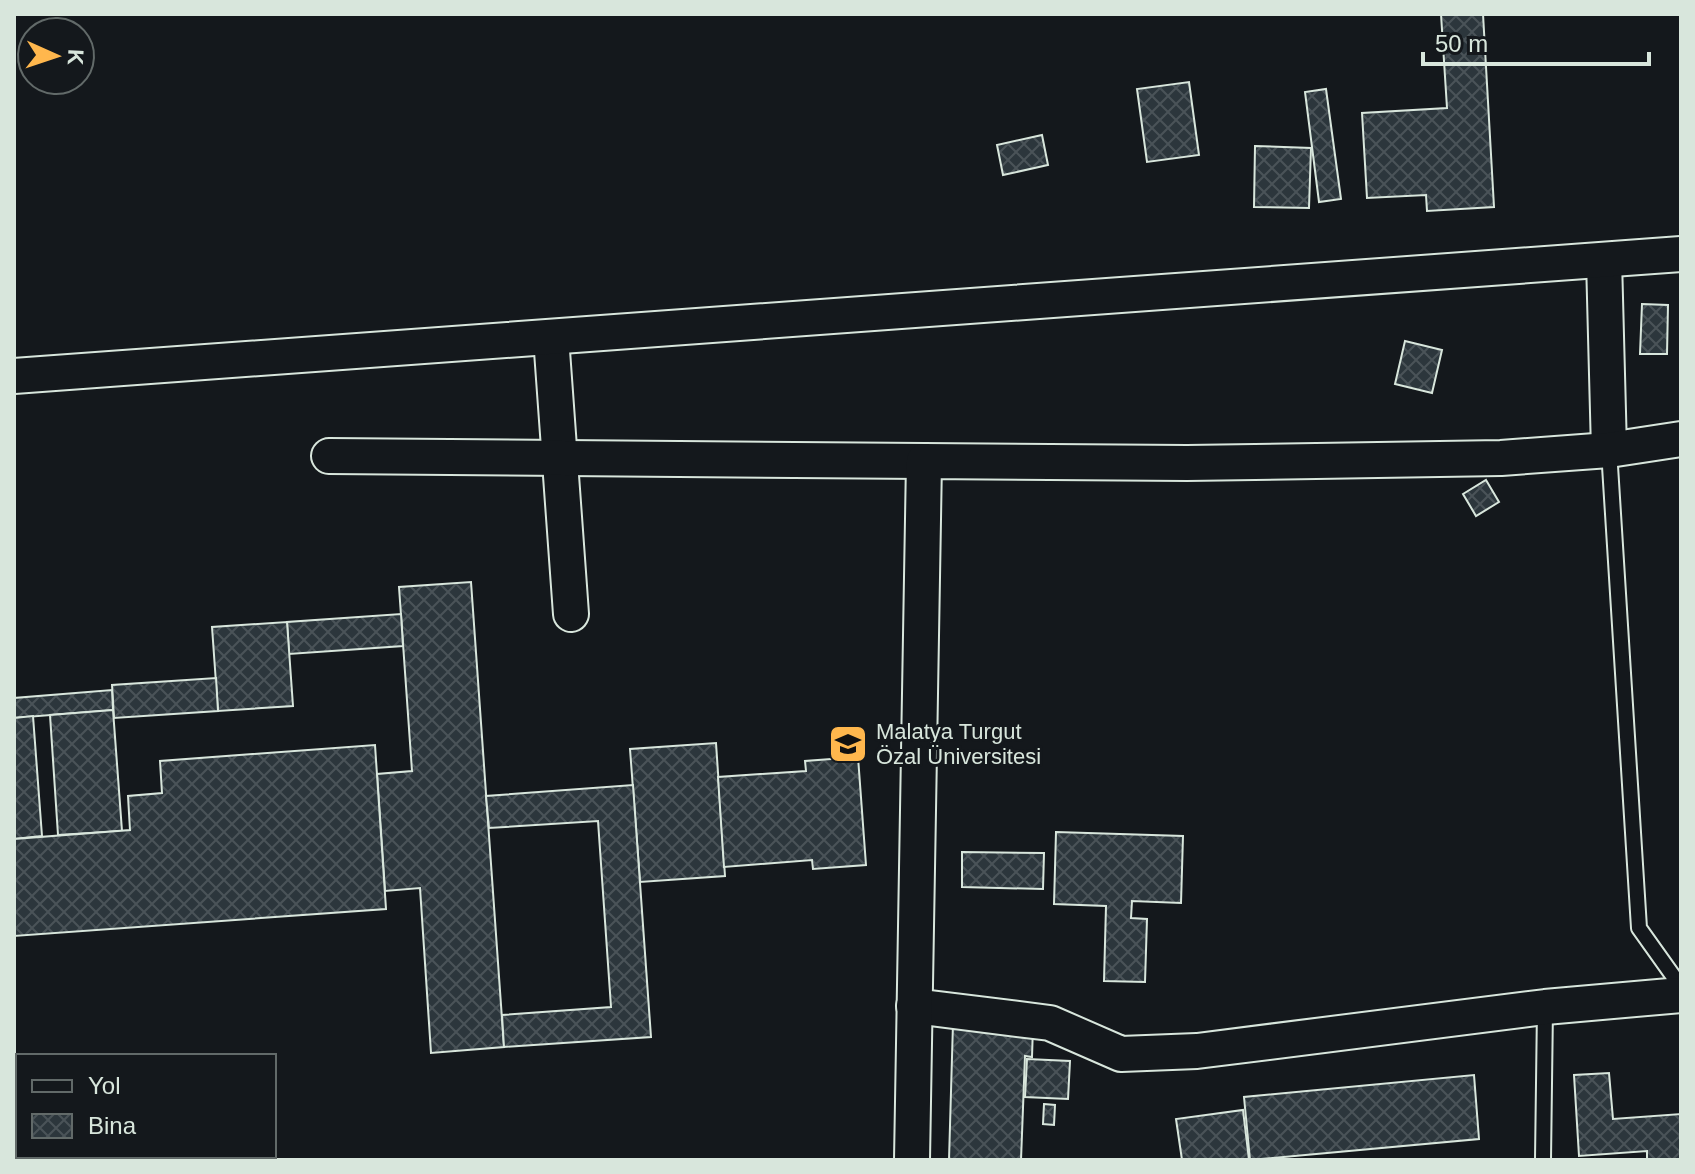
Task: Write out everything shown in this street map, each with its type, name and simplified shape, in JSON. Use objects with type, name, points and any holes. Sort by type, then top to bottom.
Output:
[{"type":"street","points":[[14,376],[1681,254]]},
{"type":"street","points":[[1604,260],[1609,450]]},
{"type":"street","points":[[551,337],[571,614]]},
{"type":"street","points":[[329,456],[924,461],[1422,459],[1609,450],[1681,439]]},
{"type":"street","points":[[912,1160],[924,461]]},
{"type":"street","points":[[914,1006],[1050,1023],[1121,1054],[1197,1051],[1545,1007],[1681,995]]},
{"type":"lane","points":[[1609,450],[1639,928],[1681,987]]},
{"type":"lane","points":[[1543,1160],[1545,1007]]},
{"type":"building","points":[[1441,14],[1483,14],[1494,207],[1427,211],[1426,195],[1367,198],[1362,113],[1447,108]]},
{"type":"building","points":[[1189,82],[1199,155],[1147,162],[1137,89]]},
{"type":"building","points":[[1326,89],[1341,199],[1319,202],[1305,92]]},
{"type":"building","points":[[1042,135],[1048,165],[1003,175],[997,145]]},
{"type":"building","points":[[1255,146],[1311,148],[1309,208],[1254,207]]},
{"type":"building","points":[[1642,304],[1668,305],[1667,354],[1640,354]]},
{"type":"building","points":[[1405,341],[1442,350],[1432,393],[1395,384]]},
{"type":"building","points":[[1486,480],[1499,502],[1476,516],[1463,494]]},
{"type":"building","points":[[471,582],[504,1047],[431,1053],[420,888],[385,891],[377,774],[412,771],[399,587]]},
{"type":"building","points":[[401,614],[403,646],[289,654],[287,622]]},
{"type":"building","points":[[287,622],[293,706],[218,711],[212,627]]},
{"type":"building","points":[[216,678],[218,711],[114,718],[112,685]]},
{"type":"building","points":[[112,690],[113,710],[14,718],[14,698]]},
{"type":"building","points":[[113,710],[122,831],[58,835],[50,715]]},
{"type":"building","points":[[33,716],[42,836],[14,839],[14,718]]},
{"type":"building","points":[[716,743],[725,876],[640,882],[630,749]]},
{"type":"building","points":[[375,745],[386,909],[14,936],[14,839],[130,830],[128,796],[162,793],[160,761]]},
{"type":"building","points":[[858,757],[866,865],[813,869],[812,860],[724,867],[718,777],[806,771],[805,761]]},
{"type":"building","points":[[633,785],[651,1037],[504,1047],[502,1015],[611,1007],[598,821],[489,828],[486,796]]},
{"type":"building","points":[[1056,832],[1183,836],[1181,903],[1132,901],[1131,918],[1147,919],[1145,982],[1104,981],[1106,906],[1054,904]]},
{"type":"building","points":[[962,852],[1044,853],[1043,889],[962,887]]},
{"type":"building","points":[[953,1023],[1033,1026],[1032,1057],[1025,1056],[1021,1160],[949,1160]]},
{"type":"building","points":[[1027,1059],[1070,1061],[1068,1099],[1025,1097]]},
{"type":"building","points":[[1609,1073],[1613,1119],[1681,1114],[1681,1160],[1647,1160],[1647,1151],[1579,1156],[1574,1075]]},
{"type":"building","points":[[1474,1075],[1479,1139],[1250,1160],[1244,1097]]},
{"type":"building","points":[[1044,1104],[1055,1105],[1054,1125],[1043,1124]]},
{"type":"building","points":[[1243,1110],[1249,1160],[1182,1160],[1176,1119]]},
{"type":"place","name":"Malatya Turgut Özal Üniversitesi","points":[[848,744]]}]
